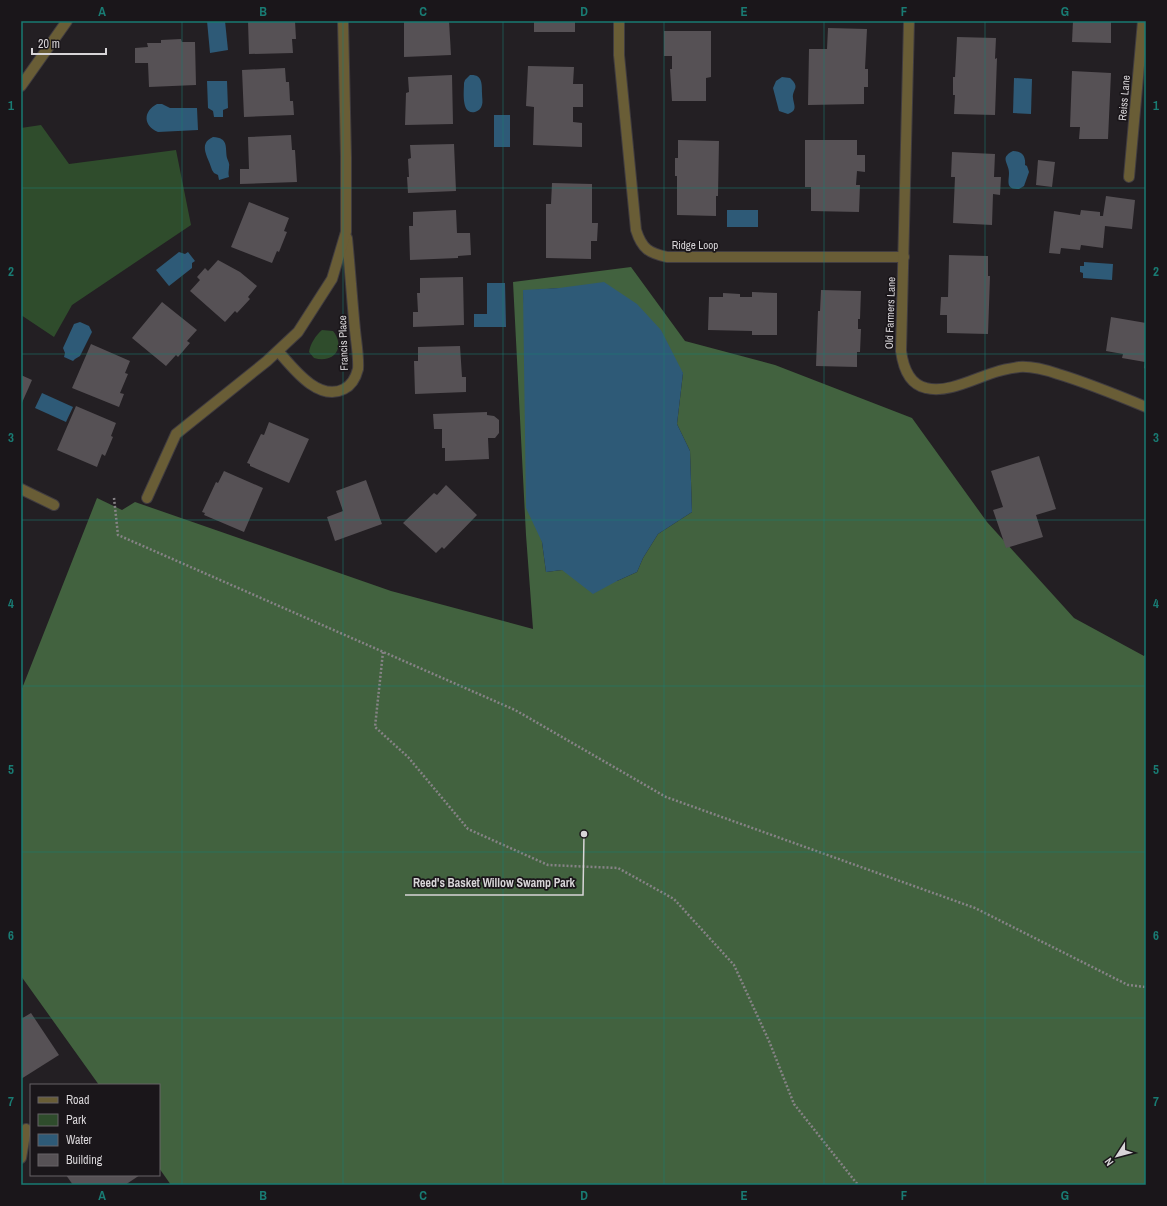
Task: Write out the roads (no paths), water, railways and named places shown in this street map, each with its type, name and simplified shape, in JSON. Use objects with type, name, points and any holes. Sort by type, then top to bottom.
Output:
[{"type":"street","points":[[21,86],[68,21]]},
{"type":"street","name":"Francis Place","points":[[278,352],[302,378],[327,392],[339,392],[348,387],[354,381],[358,369],[346,232],[346,157],[342,21]]},
{"type":"street","name":"Ridge Loop","points":[[618,21],[619,55],[636,230],[640,241],[645,248],[655,254],[667,257],[904,257]]},
{"type":"street","name":"Old Farmers Lane","points":[[909,21],[904,257],[900,351],[905,371],[916,384],[924,388],[941,389],[999,371],[1021,367],[1041,369],[1081,381],[1146,407]]},
{"type":"street","name":"Reiss Lane","points":[[1128,177],[1143,21]]},
{"type":"street","name":"Francis Place","points":[[147,498],[176,434],[278,352],[298,332],[332,279],[346,232]]},
{"type":"street","points":[[21,489],[54,505]]},
{"type":"street","points":[[21,1158],[26,1129]]},
{"type":"water","points":[[207,21],[225,21],[228,50],[210,53]]},
{"type":"water","points":[[470,75],[477,76],[482,86],[482,105],[479,110],[475,112],[467,110],[464,102],[464,83]]},
{"type":"water","points":[[782,77],[790,78],[796,86],[793,95],[794,109],[788,114],[779,111],[773,88],[776,81]]},
{"type":"water","points":[[1014,78],[1032,79],[1031,114],[1013,113]]},
{"type":"water","points":[[207,81],[227,81],[228,108],[223,110],[223,117],[214,117],[213,111],[208,108]]},
{"type":"water","points":[[157,104],[162,104],[170,108],[197,108],[198,130],[158,132],[153,129],[147,122],[147,114],[152,107]]},
{"type":"water","points":[[494,115],[510,115],[510,147],[494,147]]},
{"type":"water","points":[[213,137],[224,141],[229,165],[229,177],[219,180],[218,175],[212,170],[205,152],[206,143]]},
{"type":"water","points":[[1013,151],[1019,152],[1023,155],[1025,165],[1027,166],[1029,172],[1024,186],[1019,189],[1012,188],[1008,182],[1009,169],[1006,156]]},
{"type":"water","points":[[727,210],[758,210],[758,227],[727,227]]},
{"type":"water","points":[[179,252],[185,254],[188,252],[195,261],[192,263],[192,268],[169,286],[156,270]]},
{"type":"water","points":[[1084,262],[1113,264],[1112,280],[1083,278],[1083,273],[1080,272],[1080,266],[1084,266]]},
{"type":"water","points":[[604,282],[637,304],[661,330],[683,373],[677,424],[690,451],[692,512],[658,534],[643,558],[637,572],[593,594],[562,570],[546,572],[542,542],[526,508],[523,290],[559,288]]},
{"type":"water","points":[[487,283],[505,283],[506,327],[474,327],[474,314],[487,314]]},
{"type":"water","points":[[80,322],[89,326],[92,332],[80,356],[73,361],[64,357],[65,353],[63,348],[74,324]]},
{"type":"water","points":[[42,393],[73,407],[66,422],[35,408]]},
{"type":"place","name":"Reed's Basket Willow Swamp Park","points":[[584,834]]}]
